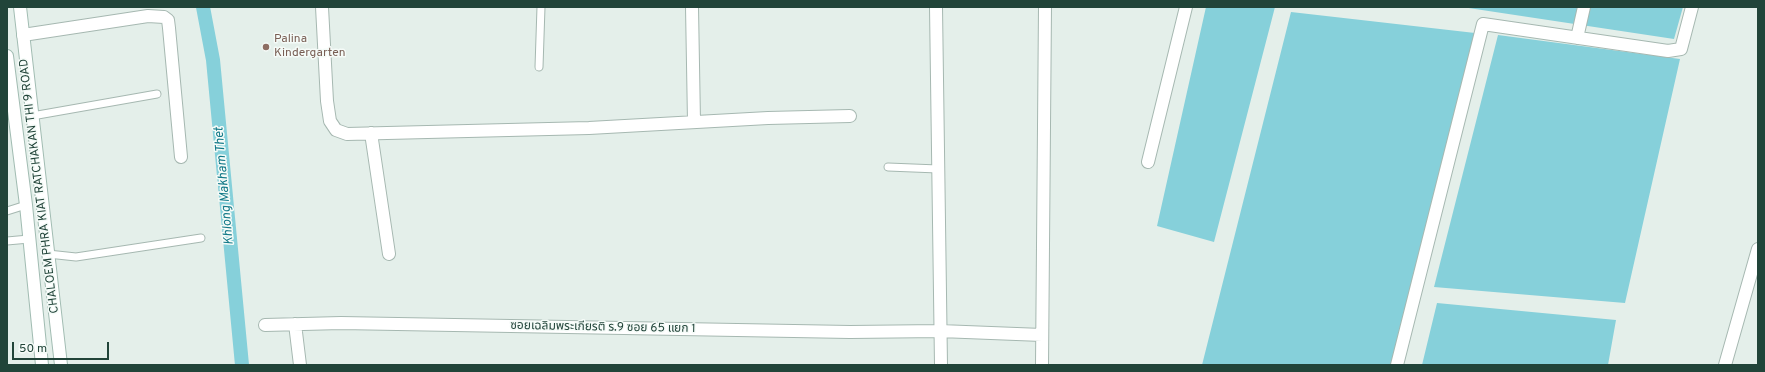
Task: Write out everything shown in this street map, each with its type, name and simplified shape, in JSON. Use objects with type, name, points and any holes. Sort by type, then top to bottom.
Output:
[{"type":"street","name":"CHALOEM PHRA KIAT RATCHAKAN THI 9 ROAD","points":[[20,7],[61,365]]},
{"type":"street","points":[[322,7],[327,101],[330,122],[336,130],[347,134],[589,128],[850,116]]},
{"type":"street","points":[[692,7],[694,122]]},
{"type":"street","points":[[936,7],[941,365]]},
{"type":"street","points":[[1042,365],[1045,7]]},
{"type":"street","points":[[1148,162],[1186,7]]},
{"type":"street","points":[[1577,38],[1584,7]]},
{"type":"street","points":[[1397,365],[1483,24],[1668,51],[1681,49],[1692,7]]},
{"type":"street","points":[[23,35],[148,16],[164,17],[168,20],[181,157]]},
{"type":"street","name":"CHALOEM PHRA KIAT RATCHAKAN THI 9 ROAD","points":[[7,56],[10,99],[26,205],[42,365]]},
{"type":"street","points":[[371,133],[389,254]]},
{"type":"street","points":[[1725,365],[1758,249]]},
{"type":"street","points":[[295,324],[300,365]]},
{"type":"street","name":"ซอยเฉลิมพระเกียรติ ร.9 ซอย 65 แยก 1","points":[[265,325],[295,324],[850,332],[940,331],[1042,335]]},
{"type":"street","points":[[37,365],[42,365]]},
{"type":"lane","points":[[539,67],[541,7]]},
{"type":"lane","points":[[32,116],[157,94]]},
{"type":"lane","points":[[888,167],[938,170]]},
{"type":"lane","points":[[7,211],[26,205]]},
{"type":"lane","points":[[48,254],[76,257],[201,238]]},
{"type":"lane","points":[[7,241],[29,239]]},
{"type":"water","points":[[1206,7],[1275,7],[1214,242],[1157,226]]},
{"type":"water","points":[[1462,7],[1683,7],[1674,39]]},
{"type":"water","points":[[1291,12],[1475,33],[1393,365],[1202,365]]},
{"type":"water","points":[[1498,35],[1680,59],[1625,303],[1434,287]]},
{"type":"water","points":[[1437,303],[1616,320],[1608,365],[1422,365]]},
{"type":"waterway","name":"Khlong Makham Thet","points":[[203,7],[213,60],[242,365]]},
{"type":"place","name":"Palina Kindergarten","points":[[266,47]]}]
